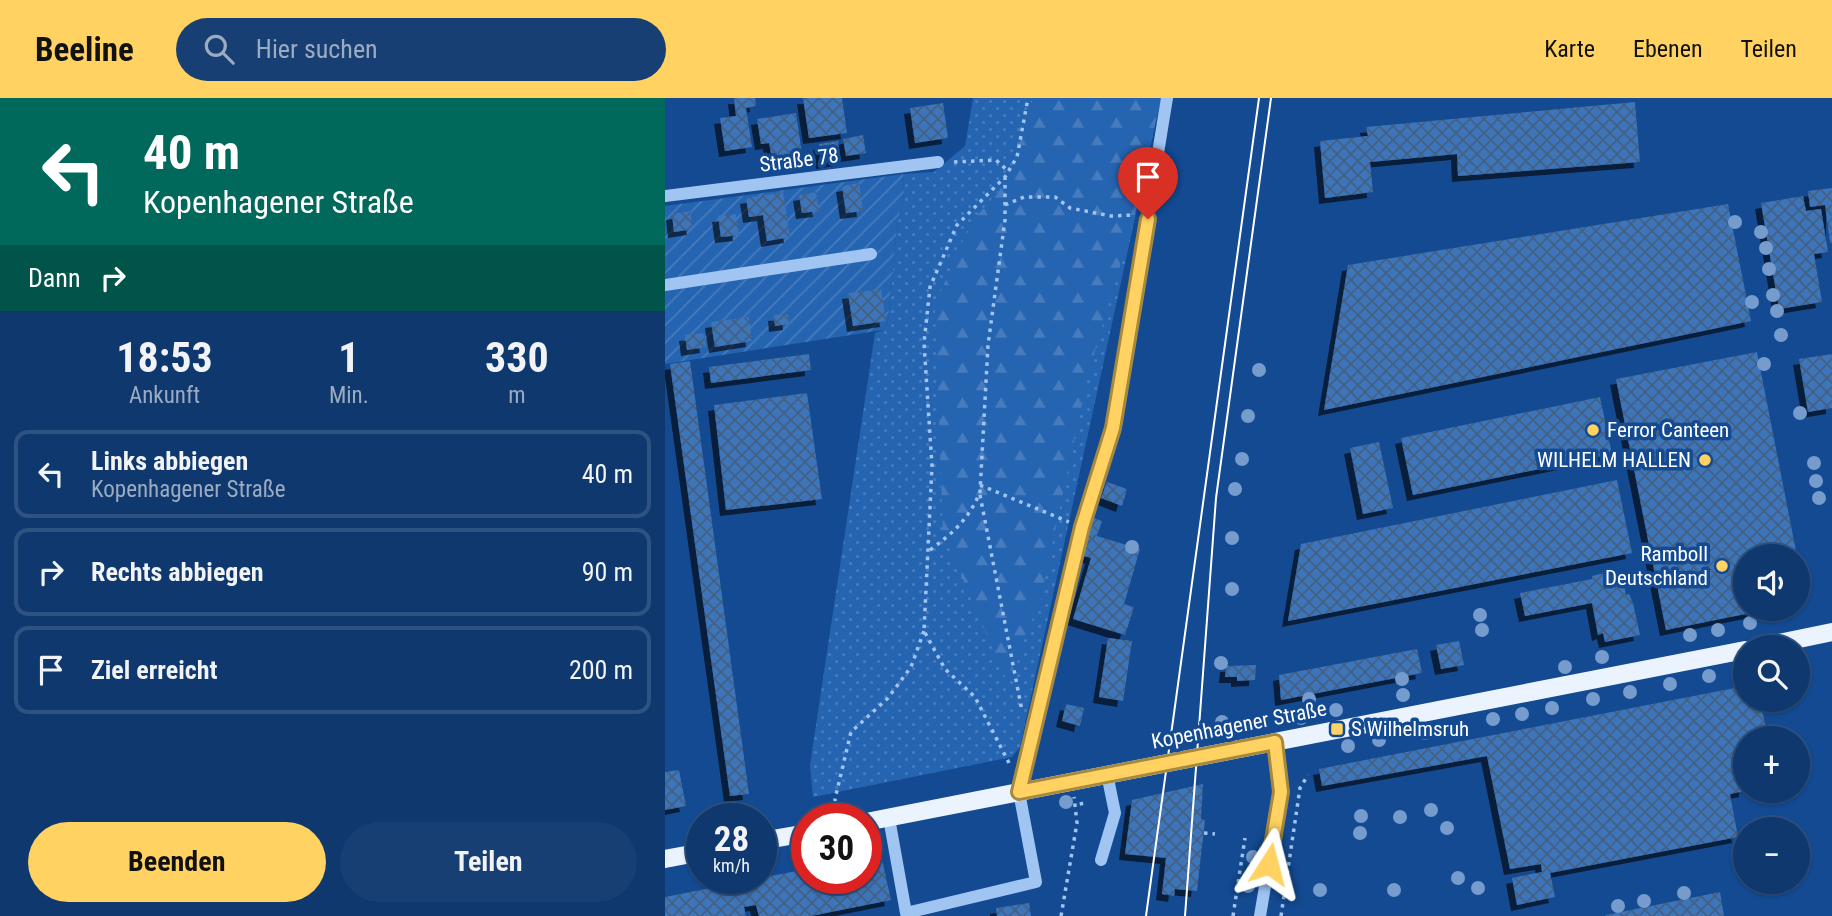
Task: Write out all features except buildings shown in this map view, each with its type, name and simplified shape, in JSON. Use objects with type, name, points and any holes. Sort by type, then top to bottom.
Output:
[{"type":"main road","points":[[1810,637],[1832,632]]},
{"type":"main road","name":"Kopenhagener Straße","points":[[882,819],[1733,652]]},
{"type":"main road","points":[[665,859],[686,855]]},
{"type":"street","points":[[889,818],[907,913],[1036,882],[1019,792],[1082,527],[1113,428],[1167,98]]},
{"type":"street","name":"Straße 78","points":[[665,196],[938,162]]},
{"type":"street","points":[[665,285],[871,254]]},
{"type":"street","points":[[1260,916],[1281,792],[1275,742]]},
{"type":"street","points":[[1101,860],[1115,813],[1107,774]]},
{"type":"path","points":[[835,803],[851,732],[888,698],[911,667],[924,631],[932,467],[924,343],[930,288],[957,225],[1007,174],[1017,157],[1028,98]]},
{"type":"path","points":[[930,550],[957,530],[973,510],[979,493],[988,345],[1007,174],[996,160],[938,162]]},
{"type":"path","points":[[1005,205],[1024,197],[1055,197],[1070,208],[1111,216],[1127,213],[1148,219]]},
{"type":"path","points":[[980,485],[1082,527]]},
{"type":"path","points":[[979,493],[1031,743]]},
{"type":"path","points":[[924,631],[945,669],[975,697],[990,722],[1019,792]]},
{"type":"path","points":[[1281,916],[1300,788],[1308,775]]},
{"type":"path","points":[[1061,916],[1077,823],[1071,781]]},
{"type":"path","points":[[1204,833],[1215,834]]},
{"type":"path","points":[[1233,916],[1244,838]]},
{"type":"green space","points":[[973,98],[1161,98],[1020,747],[1012,757],[813,797],[810,765],[875,333],[883,330],[888,321],[897,226],[904,195],[903,174],[934,172],[965,146]]},
{"type":"green space","points":[[1033,98],[1161,98],[1133,222],[1089,371],[1040,602],[1006,679],[943,534],[935,305],[970,224],[1008,180]]},
{"type":"green space","points":[[903,174],[904,195],[897,226],[888,321],[883,330],[665,364],[665,206]]},
{"type":"tram line","points":[[1146,916],[1259,98]]},
{"type":"tram line","points":[[1185,916],[1216,498],[1271,98]]},
{"type":"place","name":"Ferror Canteen","points":[[1593,430]]},
{"type":"place","name":"WILHELM HALLEN","points":[[1705,460]]},
{"type":"place","name":"Ramboll Deutschland","points":[[1722,566]]},
{"type":"place","name":"S Wilhelmsruh","points":[[1337,729]]},
{"type":"route","points":[[1148,219],[1113,428],[1082,527],[1019,792],[1275,742],[1281,792],[1269,864]]}]
